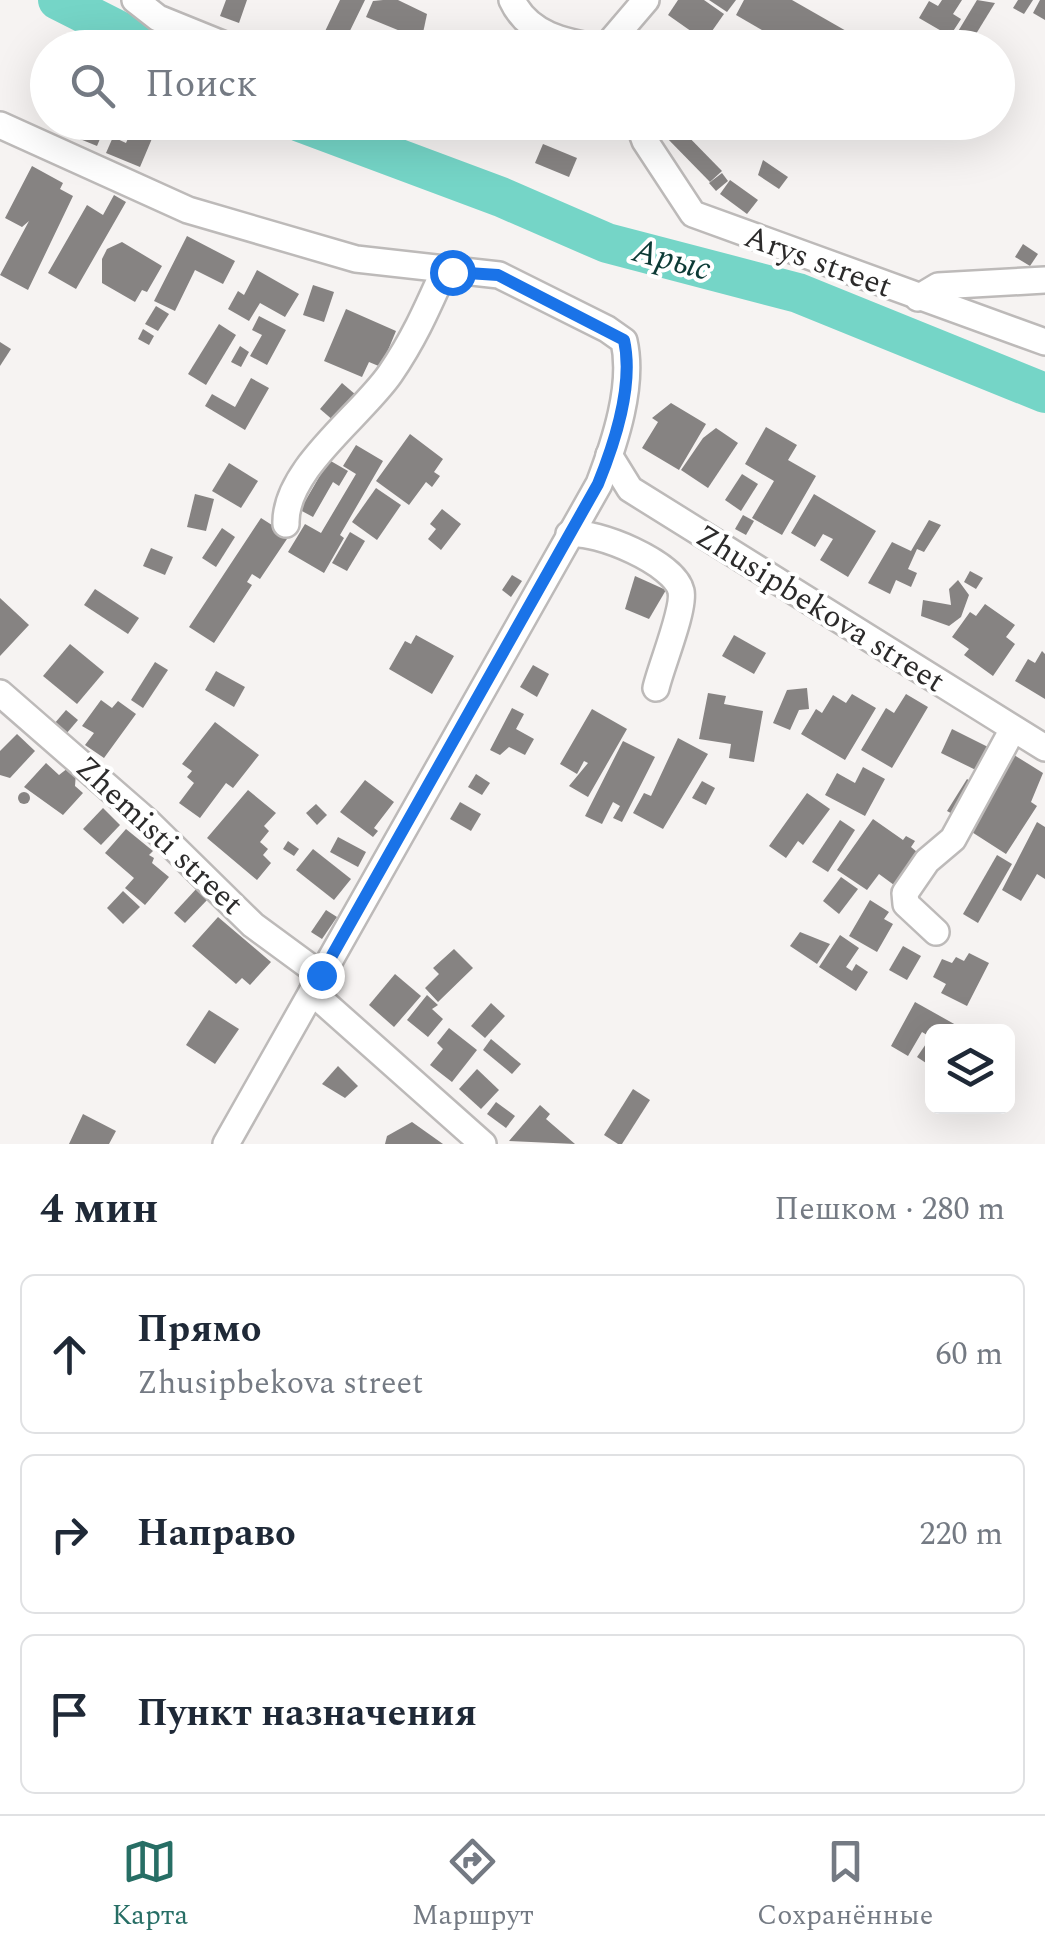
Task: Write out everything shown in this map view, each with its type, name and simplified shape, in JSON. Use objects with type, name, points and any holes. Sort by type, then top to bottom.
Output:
[{"type":"street","points":[[135,0],[158,18],[188,30]]},
{"type":"street","points":[[512,0],[537,30]]},
{"type":"street","points":[[618,30],[646,0]]},
{"type":"street","points":[[0,125],[30,139]]},
{"type":"street","points":[[33,140],[188,210],[356,259],[498,275],[624,340],[628,358],[609,455],[595,489],[226,1144]]},
{"type":"street","name":"Arys street","points":[[644,140],[692,214],[1045,342]]},
{"type":"street","points":[[286,524],[285,507],[302,478],[386,380],[421,328],[444,271]]},
{"type":"street","points":[[918,298],[938,286],[1045,280]]},
{"type":"street","name":"Zhusipbekova street","points":[[609,455],[630,489],[1045,748]]},
{"type":"street","points":[[595,489],[630,489]]},
{"type":"street","points":[[569,534],[602,536],[635,552],[670,575],[681,589],[680,614],[668,640],[656,688]]},
{"type":"street","name":"Zhemisti street","points":[[0,693],[148,822],[483,1144]]},
{"type":"street","points":[[936,932],[906,904],[905,893],[927,861],[953,839],[1013,729]]},
{"type":"building","points":[[226,0],[247,0],[239,23],[220,16]]},
{"type":"building","points":[[340,0],[365,0],[350,30],[326,30]]},
{"type":"building","points":[[398,0],[427,14],[424,30],[398,30],[366,17],[373,1]]},
{"type":"building","points":[[678,0],[704,0],[724,14],[713,30],[689,30],[668,15]]},
{"type":"building","points":[[709,0],[736,0],[727,12]]},
{"type":"building","points":[[744,0],[792,0],[844,30],[762,30],[736,15]]},
{"type":"building","points":[[942,0],[962,0],[953,14],[961,19],[954,30],[940,30],[919,18],[929,1],[938,6]]},
{"type":"building","points":[[977,0],[995,3],[978,30],[959,30]]},
{"type":"building","points":[[1018,0],[1033,0],[1024,14],[1013,8]]},
{"type":"building","points":[[1040,0],[1045,0],[1045,20],[1033,13]]},
{"type":"building","points":[[112,140],[126,143],[151,140],[140,167],[106,153]]},
{"type":"building","points":[[669,140],[692,140],[722,171],[710,182]]},
{"type":"building","points":[[543,144],[577,158],[569,177],[535,163]]},
{"type":"building","points":[[763,160],[788,177],[779,189],[758,175]]},
{"type":"building","points":[[32,166],[63,183],[60,189],[73,196],[28,290],[0,275],[29,221],[22,227],[5,218]]},
{"type":"building","points":[[722,173],[728,181],[716,191],[709,183]]},
{"type":"building","points":[[730,180],[758,200],[747,214],[720,194]]},
{"type":"building","points":[[114,195],[126,202],[76,289],[48,273],[87,205],[103,215]]},
{"type":"building","points":[[187,236],[235,261],[223,284],[195,270],[175,311],[154,301]]},
{"type":"building","points":[[122,242],[162,266],[147,292],[142,290],[135,302],[102,283],[102,259],[107,249]]},
{"type":"building","points":[[1023,244],[1038,254],[1030,266],[1015,257]]},
{"type":"building","points":[[257,270],[299,294],[285,317],[260,303],[249,321],[228,309],[238,291],[244,295]]},
{"type":"building","points":[[313,285],[334,292],[324,322],[303,315]]},
{"type":"building","points":[[156,306],[169,314],[158,331],[145,324]]},
{"type":"building","points":[[346,309],[396,331],[381,367],[369,362],[362,377],[324,361]]},
{"type":"building","points":[[259,316],[286,330],[267,365],[250,356],[262,335],[252,330]]},
{"type":"building","points":[[219,324],[236,335],[206,385],[188,374]]},
{"type":"building","points":[[143,329],[154,336],[149,345],[138,339]]},
{"type":"building","points":[[0,342],[11,349],[0,366]]},
{"type":"building","points":[[240,346],[249,352],[241,367],[231,362]]},
{"type":"building","points":[[251,378],[269,388],[245,430],[205,406],[212,394],[235,407]]},
{"type":"building","points":[[342,383],[356,395],[334,421],[320,409]]},
{"type":"building","points":[[671,403],[706,424],[679,470],[642,448],[658,422],[652,418]]},
{"type":"building","points":[[766,427],[797,445],[788,460],[816,476],[782,535],[752,518],[774,481],[745,464]]},
{"type":"building","points":[[716,428],[738,443],[708,488],[681,470],[703,438]]},
{"type":"building","points":[[410,434],[443,459],[434,472],[440,476],[432,487],[426,482],[409,505],[376,481]]},
{"type":"building","points":[[356,445],[383,461],[340,535],[344,538],[324,573],[288,552],[305,524],[321,533],[356,474],[343,466]]},
{"type":"building","points":[[329,460],[348,471],[339,486],[333,482],[313,517],[300,510]]},
{"type":"building","points":[[229,463],[258,481],[241,508],[212,491]]},
{"type":"building","points":[[742,474],[758,484],[741,511],[725,500]]},
{"type":"building","points":[[376,488],[401,505],[377,540],[352,522]]},
{"type":"building","points":[[195,494],[214,499],[206,531],[187,527]]},
{"type":"building","points":[[814,494],[876,531],[848,577],[820,560],[833,539],[823,534],[815,547],[791,533]]},
{"type":"building","points":[[442,509],[461,524],[441,550],[428,539],[436,529],[430,524]]},
{"type":"building","points":[[743,515],[754,521],[746,535],[735,529]]},
{"type":"building","points":[[261,518],[289,536],[260,579],[252,574],[247,582],[252,585],[214,643],[189,627]]},
{"type":"building","points":[[929,520],[941,525],[924,552],[917,549],[908,569],[917,573],[911,587],[896,580],[890,594],[868,583],[892,542],[911,551]]},
{"type":"building","points":[[222,528],[235,537],[216,567],[202,558]]},
{"type":"building","points":[[350,532],[365,541],[347,571],[332,563]]},
{"type":"building","points":[[151,548],[173,557],[165,575],[143,566]]},
{"type":"building","points":[[970,571],[983,578],[976,589],[964,582]]},
{"type":"building","points":[[512,575],[522,581],[511,597],[502,590]]},
{"type":"building","points":[[635,576],[666,590],[649,619],[625,609]]},
{"type":"building","points":[[958,580],[969,595],[961,617],[949,626],[921,616],[923,600],[951,605],[949,589]]},
{"type":"building","points":[[95,589],[139,618],[128,634],[84,605]]},
{"type":"building","points":[[0,598],[29,625],[0,656]]},
{"type":"building","points":[[985,604],[1015,625],[1006,637],[1015,644],[993,676],[964,655],[969,649],[952,637],[970,612],[976,616]]},
{"type":"building","points":[[416,635],[454,656],[432,694],[389,669],[405,641],[411,644]]},
{"type":"building","points":[[734,635],[766,653],[754,674],[722,656]]},
{"type":"building","points":[[70,644],[104,672],[77,704],[43,676]]},
{"type":"building","points":[[1042,651],[1045,699],[1015,681],[1028,659],[1035,663]]},
{"type":"building","points":[[155,662],[168,670],[143,708],[131,700]]},
{"type":"building","points":[[533,665],[549,674],[537,697],[520,687]]},
{"type":"building","points":[[216,671],[245,687],[234,707],[205,690]]},
{"type":"building","points":[[807,688],[809,709],[799,710],[790,730],[773,723],[787,690]]},
{"type":"building","points":[[708,693],[726,696],[724,704],[763,711],[754,762],[729,758],[731,744],[699,739]]},
{"type":"building","points":[[852,694],[876,708],[845,760],[801,734],[816,709],[822,713],[833,695],[846,703]]},
{"type":"building","points":[[906,694],[928,707],[892,768],[861,750],[886,708],[894,713]]},
{"type":"building","points":[[101,700],[112,708],[118,701],[136,714],[104,758],[85,745],[94,733],[82,726]]},
{"type":"building","points":[[512,708],[524,714],[516,729],[534,739],[525,755],[509,747],[500,755],[490,750]]},
{"type":"building","points":[[592,709],[627,729],[588,797],[569,786],[588,763],[584,761],[577,774],[560,764]]},
{"type":"building","points":[[66,710],[78,720],[66,734],[54,724]]},
{"type":"building","points":[[215,722],[259,755],[233,788],[226,783],[200,818],[179,803],[194,783],[187,777],[192,771],[182,764]]},
{"type":"building","points":[[952,729],[996,751],[984,774],[941,753]]},
{"type":"building","points":[[17,734],[35,751],[10,778],[0,775],[0,751]]},
{"type":"building","points":[[678,738],[708,754],[663,829],[633,813],[644,793],[651,796]]},
{"type":"building","points":[[623,741],[655,757],[622,822],[613,818],[620,806],[613,802],[602,824],[585,816]]},
{"type":"building","points":[[1011,753],[1043,773],[1031,802],[1037,806],[1006,854],[964,827]]},
{"type":"building","points":[[46,763],[59,775],[68,768],[76,773],[75,786],[83,793],[63,815],[24,787]]},
{"type":"building","points":[[863,767],[885,779],[865,816],[825,795],[837,773],[855,783]]},
{"type":"building","points":[[476,774],[490,783],[482,795],[468,787]]},
{"type":"building","points":[[967,779],[978,786],[958,817],[947,811]]},
{"type":"building","points":[[365,780],[394,802],[374,828],[378,831],[373,837],[340,812]]},
{"type":"building","points":[[702,781],[715,788],[706,805],[692,798]]},
{"type":"building","points":[[248,790],[276,813],[264,826],[269,831],[260,842],[268,849],[263,855],[271,863],[257,880],[207,838]]},
{"type":"building","points":[[24,792],[30,798],[24,804],[18,798]]},
{"type":"building","points":[[807,793],[830,809],[803,845],[798,841],[786,858],[769,846]]},
{"type":"building","points":[[460,802],[481,814],[471,831],[450,819]]},
{"type":"building","points":[[316,804],[327,815],[317,825],[306,813]]},
{"type":"building","points":[[103,808],[120,825],[101,845],[83,829]]},
{"type":"building","points":[[873,819],[903,840],[906,836],[915,841],[911,847],[917,852],[894,885],[879,874],[867,890],[837,870]]},
{"type":"building","points":[[840,820],[855,830],[828,872],[812,862]]},
{"type":"building","points":[[1037,822],[1045,827],[1045,879],[1037,874],[1021,901],[1002,890]]},
{"type":"building","points":[[126,829],[153,851],[149,855],[154,858],[152,863],[169,877],[145,905],[125,888],[134,878],[105,853]]},
{"type":"building","points":[[338,837],[366,852],[358,867],[330,852]]},
{"type":"building","points":[[288,841],[299,849],[294,856],[283,849]]},
{"type":"building","points":[[313,849],[351,879],[334,900],[296,870]]},
{"type":"building","points":[[997,855],[1012,864],[978,923],[963,914]]},
{"type":"building","points":[[841,877],[858,889],[839,914],[823,901]]},
{"type":"building","points":[[198,887],[209,898],[185,923],[174,913]]},
{"type":"building","points":[[123,891],[140,907],[123,924],[107,908]]},
{"type":"building","points":[[870,900],[889,912],[884,919],[893,924],[877,952],[849,936]]},
{"type":"building","points":[[326,910],[337,917],[322,939],[311,932]]},
{"type":"building","points":[[218,917],[271,962],[250,985],[242,978],[236,984],[192,946]]},
{"type":"building","points":[[800,932],[830,944],[817,964],[790,946]]},
{"type":"building","points":[[840,935],[859,948],[846,967],[852,971],[856,964],[868,972],[856,991],[819,967]]},
{"type":"building","points":[[903,946],[921,956],[907,980],[889,970]]},
{"type":"building","points":[[454,949],[473,968],[438,1002],[425,988],[439,974],[433,968]]},
{"type":"building","points":[[969,953],[989,963],[967,1006],[941,993],[946,984],[933,977],[942,959],[952,963],[956,957],[964,961]]},
{"type":"building","points":[[395,974],[421,996],[394,1027],[369,1005]]},
{"type":"building","points":[[427,995],[438,1005],[432,1009],[443,1019],[428,1037],[407,1020]]},
{"type":"building","points":[[915,1002],[954,1024],[925,1024],[925,1034],[922,1032],[908,1056],[891,1046]]},
{"type":"building","points":[[491,1003],[505,1016],[485,1038],[471,1026]]},
{"type":"building","points":[[209,1010],[239,1029],[215,1064],[186,1045]]},
{"type":"building","points":[[449,1028],[477,1050],[452,1082],[430,1065],[443,1049],[437,1043]]},
{"type":"building","points":[[491,1039],[521,1064],[512,1074],[483,1050]]},
{"type":"building","points":[[925,1045],[925,1062],[917,1057]]},
{"type":"building","points":[[338,1066],[358,1086],[345,1098],[322,1084]]},
{"type":"building","points":[[477,1069],[499,1090],[481,1109],[459,1089]]},
{"type":"building","points":[[633,1089],[650,1100],[622,1144],[618,1144],[604,1135]]},
{"type":"building","points":[[496,1102],[515,1116],[506,1128],[487,1114]]},
{"type":"building","points":[[540,1105],[550,1114],[546,1119],[575,1144],[509,1141]]},
{"type":"building","points":[[83,1114],[116,1131],[109,1144],[69,1144]]},
{"type":"building","points":[[412,1122],[443,1144],[385,1144],[387,1136]]},
{"type":"waterway","name":"Арыс","points":[[58,0],[117,30]]},
{"type":"waterway","name":"Арыс","points":[[348,140],[501,197],[607,243],[798,293],[1045,393]]},
{"type":"route","points":[[321,975],[598,484],[622,400],[628,358],[624,340],[498,275],[452,272]]}]
